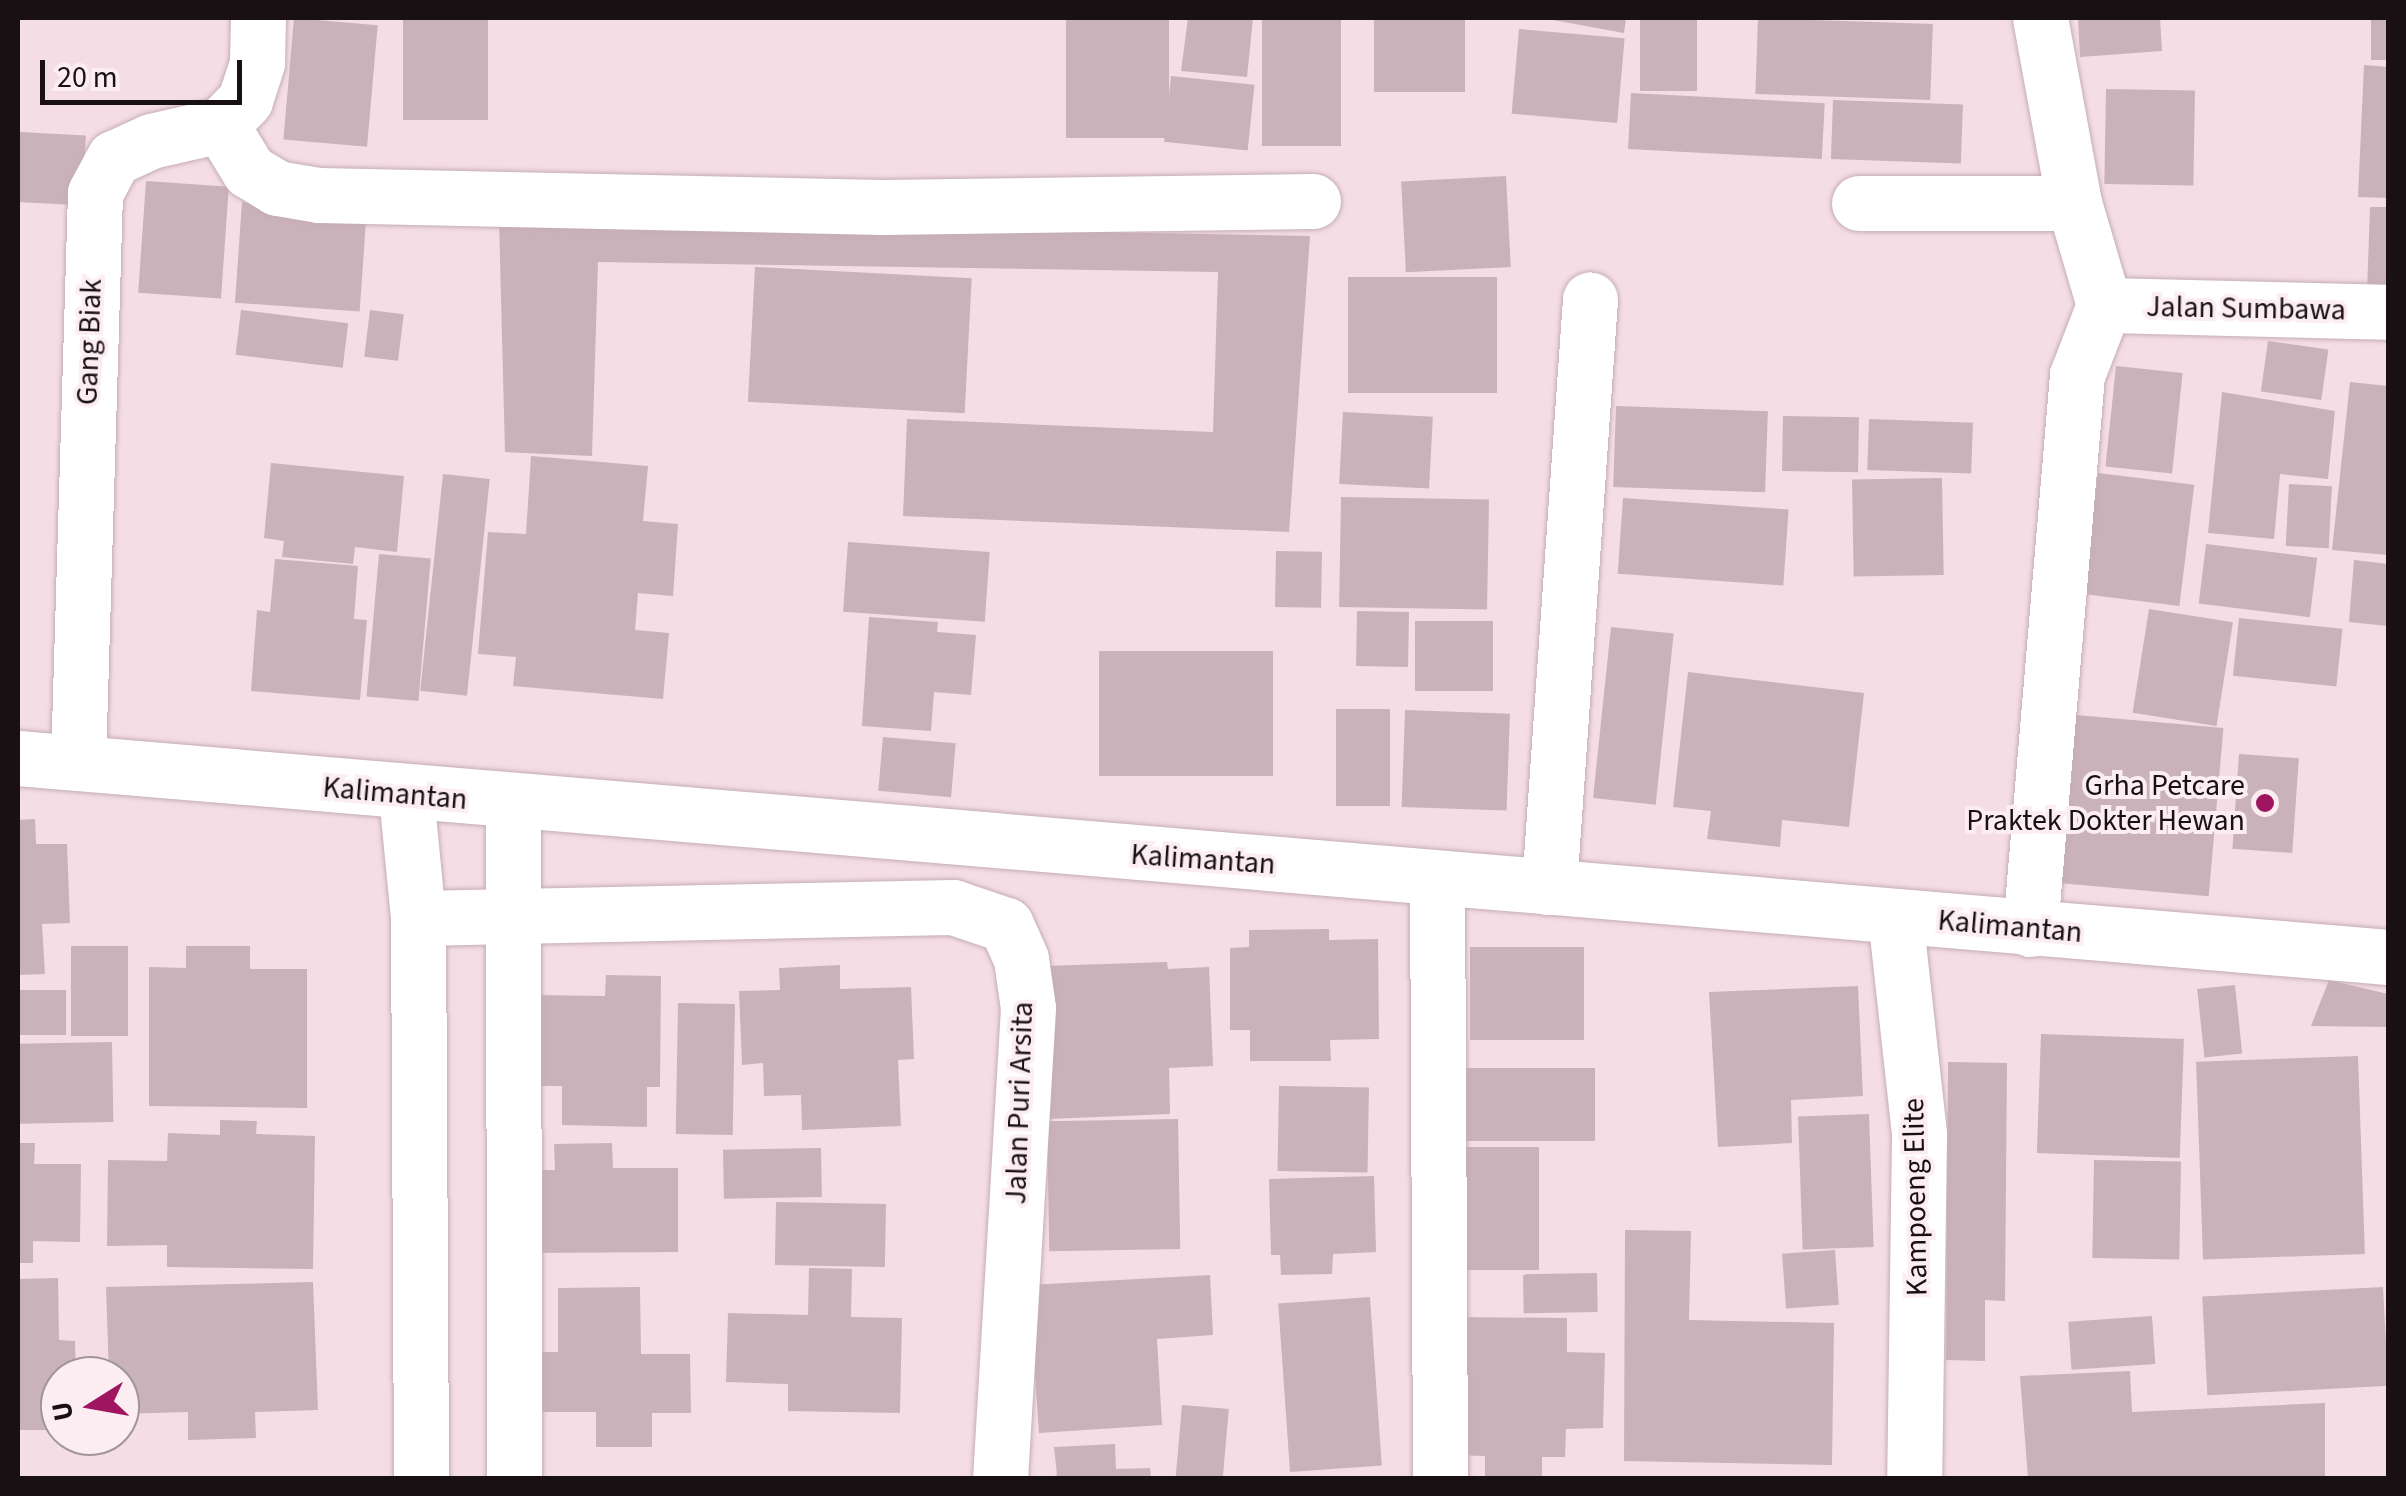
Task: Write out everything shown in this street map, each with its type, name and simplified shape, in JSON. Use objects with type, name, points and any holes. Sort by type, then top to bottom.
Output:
[{"type":"street","points":[[258,18],[257,62],[245,100],[221,125],[250,171],[277,188],[319,195],[882,208],[1313,201]]},
{"type":"street","points":[[2030,929],[2076,374],[2104,305],[2074,203],[2040,18]]},
{"type":"street","name":"Gang Biak","points":[[78,762],[95,193],[114,158],[151,141],[221,125]]},
{"type":"street","points":[[1859,204],[2074,203]]},
{"type":"street","points":[[1550,886],[1590,299]]},
{"type":"street","name":"Jalan Sumbawa","points":[[2104,305],[2388,312]]},
{"type":"street","name":"Kalimantan","points":[[18,758],[513,804],[2388,957]]},
{"type":"street","points":[[406,795],[418,918],[421,1478]]},
{"type":"street","points":[[513,804],[514,1478]]},
{"type":"street","points":[[1437,878],[1440,1478]]},
{"type":"street","name":"Jalan Puri Arsita","points":[[418,918],[514,912],[953,907],[1006,925],[1022,960],[1028,1008],[1000,1478]]},
{"type":"street","name":"Kampoeng Elite","points":[[1895,916],[1919,1135],[1914,1478]]},
{"type":"building","points":[[294,18],[378,25],[367,147],[283,140]]},
{"type":"building","points":[[403,18],[488,18],[488,120],[403,120]]},
{"type":"building","points":[[1066,18],[1169,18],[1169,138],[1066,138]]},
{"type":"building","points":[[1188,18],[1253,18],[1247,77],[1181,71]]},
{"type":"building","points":[[1262,18],[1341,18],[1341,146],[1262,146]]},
{"type":"building","points":[[1374,18],[1465,18],[1465,92],[1374,92]]},
{"type":"building","points":[[1542,18],[1626,18],[1624,33]]},
{"type":"building","points":[[1640,18],[1697,18],[1697,91],[1640,91]]},
{"type":"building","points":[[1758,18],[1933,24],[1930,100],[1755,94]]},
{"type":"building","points":[[2078,18],[2160,18],[2162,51],[2080,57]]},
{"type":"building","points":[[2371,18],[2388,18],[2388,60],[2371,60]]},
{"type":"building","points":[[1519,29],[1625,38],[1617,123],[1512,114]]},
{"type":"building","points":[[2364,65],[2388,67],[2388,198],[2358,197]]},
{"type":"building","points":[[1171,76],[1255,85],[1248,150],[1164,142]]},
{"type":"building","points":[[2106,89],[2195,91],[2193,186],[2104,184]]},
{"type":"building","points":[[1631,93],[1825,103],[1822,159],[1628,149]]},
{"type":"building","points":[[1833,100],[1963,105],[1961,164],[1831,159]]},
{"type":"building","points":[[20,132],[86,135],[82,205],[18,202]]},
{"type":"building","points":[[1506,176],[1511,267],[1406,272],[1401,181]]},
{"type":"building","points":[[146,181],[229,187],[221,299],[138,293]]},
{"type":"building","points":[[242,202],[367,211],[360,311],[235,303]]},
{"type":"building","points":[[2370,207],[2388,207],[2388,293],[2367,292]]},
{"type":"building","points":[[499,221],[1310,236],[1289,532],[903,516],[907,419],[1213,432],[1218,272],[598,262],[592,456],[505,452]]},
{"type":"building","points":[[755,267],[972,278],[965,413],[748,402]]},
{"type":"building","points":[[1348,277],[1497,277],[1497,393],[1348,393]]},
{"type":"building","points":[[241,310],[348,323],[343,368],[236,355]]},
{"type":"building","points":[[370,310],[404,314],[398,361],[364,357]]},
{"type":"building","points":[[2268,341],[2328,349],[2321,400],[2261,392]]},
{"type":"building","points":[[2116,366],[2183,373],[2172,473],[2105,466]]},
{"type":"building","points":[[2350,382],[2388,386],[2388,555],[2332,550]]},
{"type":"building","points":[[2222,392],[2335,411],[2328,479],[2280,474],[2274,539],[2208,533]]},
{"type":"building","points":[[1616,406],[1768,411],[1765,492],[1613,487]]},
{"type":"building","points":[[1343,412],[1433,417],[1429,489],[1339,484]]},
{"type":"building","points":[[1783,416],[1859,417],[1858,472],[1782,471]]},
{"type":"building","points":[[1869,419],[1973,423],[1971,474],[1867,470]]},
{"type":"building","points":[[531,456],[648,466],[643,521],[678,524],[673,596],[638,593],[635,630],[669,633],[663,699],[513,686],[516,657],[478,654],[488,532],[526,534]]},
{"type":"building","points":[[271,463],[404,476],[397,552],[355,547],[353,564],[282,557],[284,541],[264,538]]},
{"type":"building","points":[[2098,473],[2194,485],[2179,606],[2083,594]]},
{"type":"building","points":[[443,474],[490,479],[467,696],[420,691]]},
{"type":"building","points":[[1942,478],[1944,575],[1854,577],[1852,480]]},
{"type":"building","points":[[2289,484],[2332,486],[2329,548],[2286,546]]},
{"type":"building","points":[[1341,497],[1489,500],[1487,610],[1339,607]]},
{"type":"building","points":[[1623,498],[1789,510],[1783,585],[1618,574]]},
{"type":"building","points":[[848,542],[990,552],[985,622],[843,612]]},
{"type":"building","points":[[2206,544],[2317,558],[2310,617],[2199,604]]},
{"type":"building","points":[[1276,551],[1322,552],[1321,608],[1275,607]]},
{"type":"building","points":[[379,554],[431,559],[418,701],[367,696]]},
{"type":"building","points":[[275,559],[358,566],[354,619],[367,620],[360,700],[251,691],[257,610],[270,612]]},
{"type":"building","points":[[2354,560],[2388,564],[2388,626],[2349,622]]},
{"type":"building","points":[[2149,609],[2233,622],[2217,726],[2133,713]]},
{"type":"building","points":[[1357,611],[1409,612],[1408,667],[1356,666]]},
{"type":"building","points":[[869,617],[938,622],[937,632],[976,635],[971,695],[934,692],[931,731],[862,726]]},
{"type":"building","points":[[2239,618],[2342,629],[2336,687],[2233,676]]},
{"type":"building","points":[[1415,621],[1493,621],[1493,691],[1415,691]]},
{"type":"building","points":[[1611,627],[1674,634],[1656,805],[1593,798]]},
{"type":"building","points":[[1099,651],[1273,651],[1273,776],[1099,776]]},
{"type":"building","points":[[1688,672],[1864,693],[1849,827],[1782,820],[1780,847],[1707,839],[1711,811],[1673,807]]},
{"type":"building","points":[[1336,709],[1390,709],[1390,806],[1336,806]]},
{"type":"building","points":[[1405,710],[1510,714],[1507,811],[1402,807]]},
{"type":"building","points":[[2076,715],[2223,728],[2209,896],[2061,883]]},
{"type":"building","points":[[883,737],[956,743],[951,797],[878,791]]},
{"type":"building","name":"Grha Petcare Praktek Dokter Hewan","points":[[2239,754],[2299,758],[2292,853],[2232,849]]},
{"type":"building","points":[[35,819],[36,844],[67,844],[70,923],[42,924],[45,974],[18,975],[18,820]]},
{"type":"building","points":[[1329,929],[1329,940],[1378,939],[1379,1039],[1330,1040],[1331,1061],[1250,1061],[1250,1030],[1230,1030],[1230,948],[1249,947],[1249,930]]},
{"type":"building","points":[[71,946],[128,946],[128,1036],[71,1036]]},
{"type":"building","points":[[186,946],[250,946],[250,969],[307,969],[307,1108],[149,1106],[149,967],[186,968]]},
{"type":"building","points":[[1470,947],[1584,947],[1584,1040],[1470,1040]]},
{"type":"building","points":[[1167,962],[1168,969],[1209,967],[1213,1066],[1169,1068],[1170,1114],[1048,1119],[1043,966]]},
{"type":"building","points":[[840,965],[840,989],[911,987],[914,1059],[898,1060],[901,1126],[802,1130],[801,1095],[764,1096],[763,1063],[742,1065],[739,991],[780,990],[779,968]]},
{"type":"building","points":[[606,975],[661,976],[660,1087],[647,1087],[647,1127],[562,1125],[562,1086],[534,1086],[535,995],[605,996]]},
{"type":"building","points":[[2329,980],[2388,994],[2388,1027],[2311,1026]]},
{"type":"building","points":[[2235,985],[2242,1054],[2204,1058],[2197,989]]},
{"type":"building","points":[[1858,986],[1863,1096],[1791,1100],[1792,1143],[1718,1147],[1709,992]]},
{"type":"building","points":[[18,990],[66,990],[66,1035],[18,1035]]},
{"type":"building","points":[[678,1003],[735,1004],[733,1135],[676,1134]]},
{"type":"building","points":[[2041,1034],[2184,1039],[2180,1158],[2037,1153]]},
{"type":"building","points":[[112,1042],[113,1122],[19,1124],[18,1044]]},
{"type":"building","points":[[2358,1056],[2365,1254],[2203,1260],[2196,1062]]},
{"type":"building","points":[[1948,1062],[2007,1063],[2005,1301],[1985,1300],[1985,1361],[1946,1360]]},
{"type":"building","points":[[1445,1068],[1595,1068],[1595,1141],[1445,1141]]},
{"type":"building","points":[[1279,1086],[1369,1088],[1368,1173],[1278,1171]]},
{"type":"building","points":[[1869,1114],[1874,1247],[1803,1249],[1798,1116]]},
{"type":"building","points":[[1178,1119],[1180,1249],[1049,1251],[1047,1121]]},
{"type":"building","points":[[220,1120],[257,1121],[256,1134],[315,1136],[313,1269],[167,1267],[167,1245],[107,1246],[108,1160],[167,1161],[168,1133],[220,1135]]},
{"type":"building","points":[[18,1143],[35,1143],[34,1164],[81,1164],[80,1242],[33,1241],[33,1263],[18,1263]]},
{"type":"building","points":[[612,1143],[613,1168],[678,1168],[678,1252],[534,1253],[533,1170],[555,1170],[554,1144]]},
{"type":"building","points":[[1450,1147],[1539,1147],[1539,1270],[1450,1270]]},
{"type":"building","points":[[821,1148],[822,1197],[724,1199],[723,1150]]},
{"type":"building","points":[[2094,1160],[2181,1162],[2179,1260],[2092,1258]]},
{"type":"building","points":[[1374,1176],[1376,1252],[1333,1254],[1332,1274],[1281,1275],[1280,1255],[1271,1255],[1269,1179]]},
{"type":"building","points":[[776,1202],[886,1204],[885,1267],[775,1265]]},
{"type":"building","points":[[1625,1230],[1691,1231],[1689,1320],[1834,1323],[1832,1465],[1624,1461]]},
{"type":"building","points":[[1835,1250],[1839,1305],[1786,1309],[1782,1254]]},
{"type":"building","points":[[809,1268],[852,1269],[851,1317],[902,1318],[900,1413],[788,1411],[788,1384],[726,1382],[728,1313],[808,1315]]},
{"type":"building","points":[[1597,1273],[1598,1312],[1524,1313],[1523,1274]]},
{"type":"building","points":[[1210,1275],[1213,1335],[1157,1339],[1162,1425],[1039,1433],[1029,1285]]},
{"type":"building","points":[[58,1278],[59,1340],[75,1341],[75,1356],[40,1356],[40,1430],[18,1430],[18,1279]]},
{"type":"building","points":[[313,1282],[318,1410],[255,1412],[256,1438],[188,1440],[188,1412],[140,1413],[140,1356],[108,1356],[106,1287]]},
{"type":"building","points":[[640,1287],[641,1354],[690,1354],[691,1413],[652,1413],[652,1447],[596,1447],[596,1412],[538,1412],[537,1352],[558,1352],[558,1288]]},
{"type":"building","points":[[2383,1287],[2388,1386],[2207,1395],[2202,1296]]},
{"type":"building","points":[[1370,1297],[1382,1466],[1290,1472],[1278,1303]]},
{"type":"building","points":[[2152,1316],[2155,1364],[2072,1370],[2068,1322]]},
{"type":"building","points":[[1455,1317],[1567,1318],[1567,1352],[1605,1353],[1603,1428],[1566,1429],[1565,1457],[1542,1457],[1542,1478],[1485,1478],[1485,1456],[1453,1455]]},
{"type":"building","points":[[2130,1371],[2132,1412],[2325,1403],[2325,1478],[2028,1478],[2020,1376]]},
{"type":"building","points":[[1182,1405],[1229,1409],[1223,1478],[1176,1478]]},
{"type":"building","points":[[1115,1444],[1116,1469],[1150,1468],[1151,1478],[1050,1478],[1057,1475],[1054,1447]]},
{"type":"place","name":"Grha Petcare Praktek Dokter Hewan","points":[[2265,803]]}]
